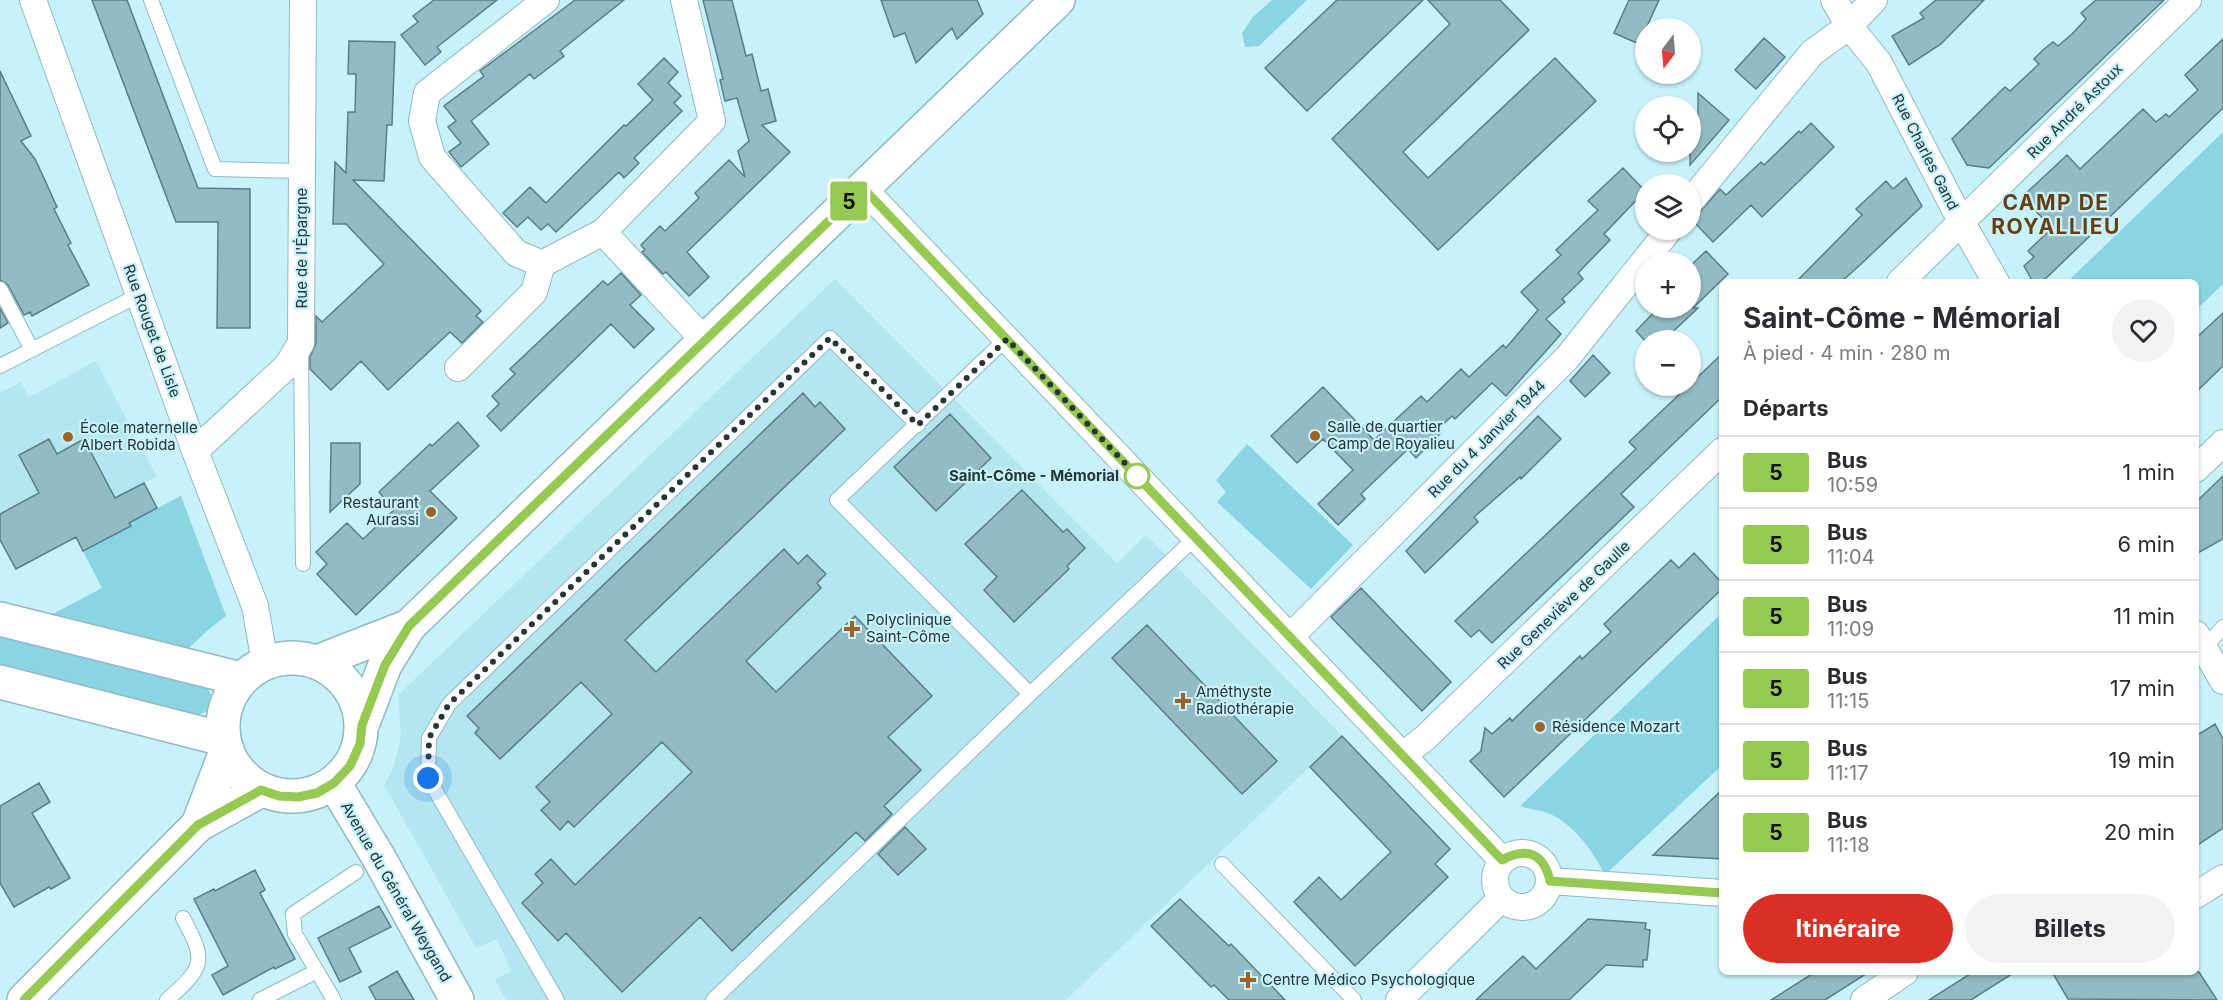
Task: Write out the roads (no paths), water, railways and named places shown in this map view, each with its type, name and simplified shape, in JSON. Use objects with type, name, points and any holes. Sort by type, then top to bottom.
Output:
[{"type":"street","name":"Rue Rouget de Lisle","points":[[33,0],[195,451],[255,606],[253,671]]},
{"type":"street","name":"Rue de l'Épargne","points":[[301,343],[303,0]]},
{"type":"street","points":[[542,264],[516,254],[432,157],[422,121],[427,93],[546,0]]},
{"type":"street","points":[[458,368],[534,292],[542,264],[603,232],[712,121],[684,0]]},
{"type":"street","points":[[362,725],[358,704],[350,688],[339,676],[317,662],[287,658],[253,671],[227,700],[222,722],[224,744],[231,762],[244,778],[261,790],[279,796],[298,797],[317,793],[334,783],[350,766],[360,744],[362,725],[385,665],[409,626],[1058,0]]},
{"type":"street","name":"Rue Charles Gand","points":[[1834,0],[1849,26],[1879,63],[1993,279]]},
{"type":"street","points":[[1701,189],[1812,53],[1849,26],[1874,0]]},
{"type":"street","name":"Rue André Astoux","points":[[1962,223],[2188,0]]},
{"type":"street","points":[[863,188],[1502,860]]},
{"type":"street","points":[[1903,279],[1962,223]]},
{"type":"street","points":[[603,232],[704,340]]},
{"type":"street","name":"Rue du 4 Janvier 1944","points":[[1290,637],[1567,358],[1661,240]]},
{"type":"street","points":[[195,451],[287,366],[301,343]]},
{"type":"street","points":[[2199,466],[2223,443]]},
{"type":"street","name":"Rue Geneviève de Gaulle","points":[[1403,755],[1425,738],[1719,454]]},
{"type":"street","points":[[0,619],[253,671]]},
{"type":"street","points":[[317,662],[409,626]]},
{"type":"street","points":[[2200,641],[2223,681]]},
{"type":"street","points":[[0,682],[224,744]]},
{"type":"street","points":[[198,825],[224,744]]},
{"type":"street","name":"Avenue du Général Weygand","points":[[334,783],[379,858],[457,1000]]},
{"type":"street","points":[[24,1000],[198,825],[261,790]]},
{"type":"street","points":[[1514,853],[1527,853],[1539,858],[1547,868],[1550,881],[1546,894],[1538,903],[1525,908],[1512,906],[1501,899],[1494,886],[1495,872],[1502,860],[1514,853]]},
{"type":"street","points":[[2199,893],[2223,878]]},
{"type":"street","points":[[1550,881],[1719,893]]},
{"type":"street","points":[[1399,1000],[1501,899]]},
{"type":"street","points":[[1864,1000],[1901,975]]},
{"type":"lane","points":[[151,0],[215,169],[302,171]]},
{"type":"lane","points":[[0,290],[32,350]]},
{"type":"lane","points":[[0,366],[139,295]]},
{"type":"lane","points":[[557,1000],[428,778],[429,738],[449,704],[830,338],[918,425]]},
{"type":"lane","points":[[1007,339],[837,500],[1030,694]]},
{"type":"lane","points":[[301,343],[303,564]]},
{"type":"lane","points":[[713,1000],[1196,537]]},
{"type":"lane","points":[[2200,641],[2223,627]]},
{"type":"lane","points":[[1222,864],[1354,1000]]},
{"type":"lane","points":[[334,1000],[295,934],[293,914],[356,872]]},
{"type":"lane","points":[[167,1000],[190,979],[199,961],[197,944],[183,918]]},
{"type":"lane","points":[[260,1000],[317,971]]},
{"type":"place","name":"Salle de quartier Camp de Royalieu","points":[[1315,436]]},
{"type":"place","name":"École maternelle Albert Robida","points":[[68,437]]},
{"type":"place","name":"Saint-Côme - Mémorial","points":[[1137,476]]},
{"type":"place","name":"Restaurant Aurassi","points":[[431,512]]},
{"type":"place","name":"Polyclinique Saint-Côme","points":[[852,629]]},
{"type":"place","name":"Améthyste Radiothérapie","points":[[1183,701]]},
{"type":"place","name":"Résidence Mozart","points":[[1540,727]]},
{"type":"place","name":"Centre Médico Psychologique","points":[[1248,980]]},
{"type":"district","name":"CAMP DE ROYALLIEU","points":[[2056,215]]}]
